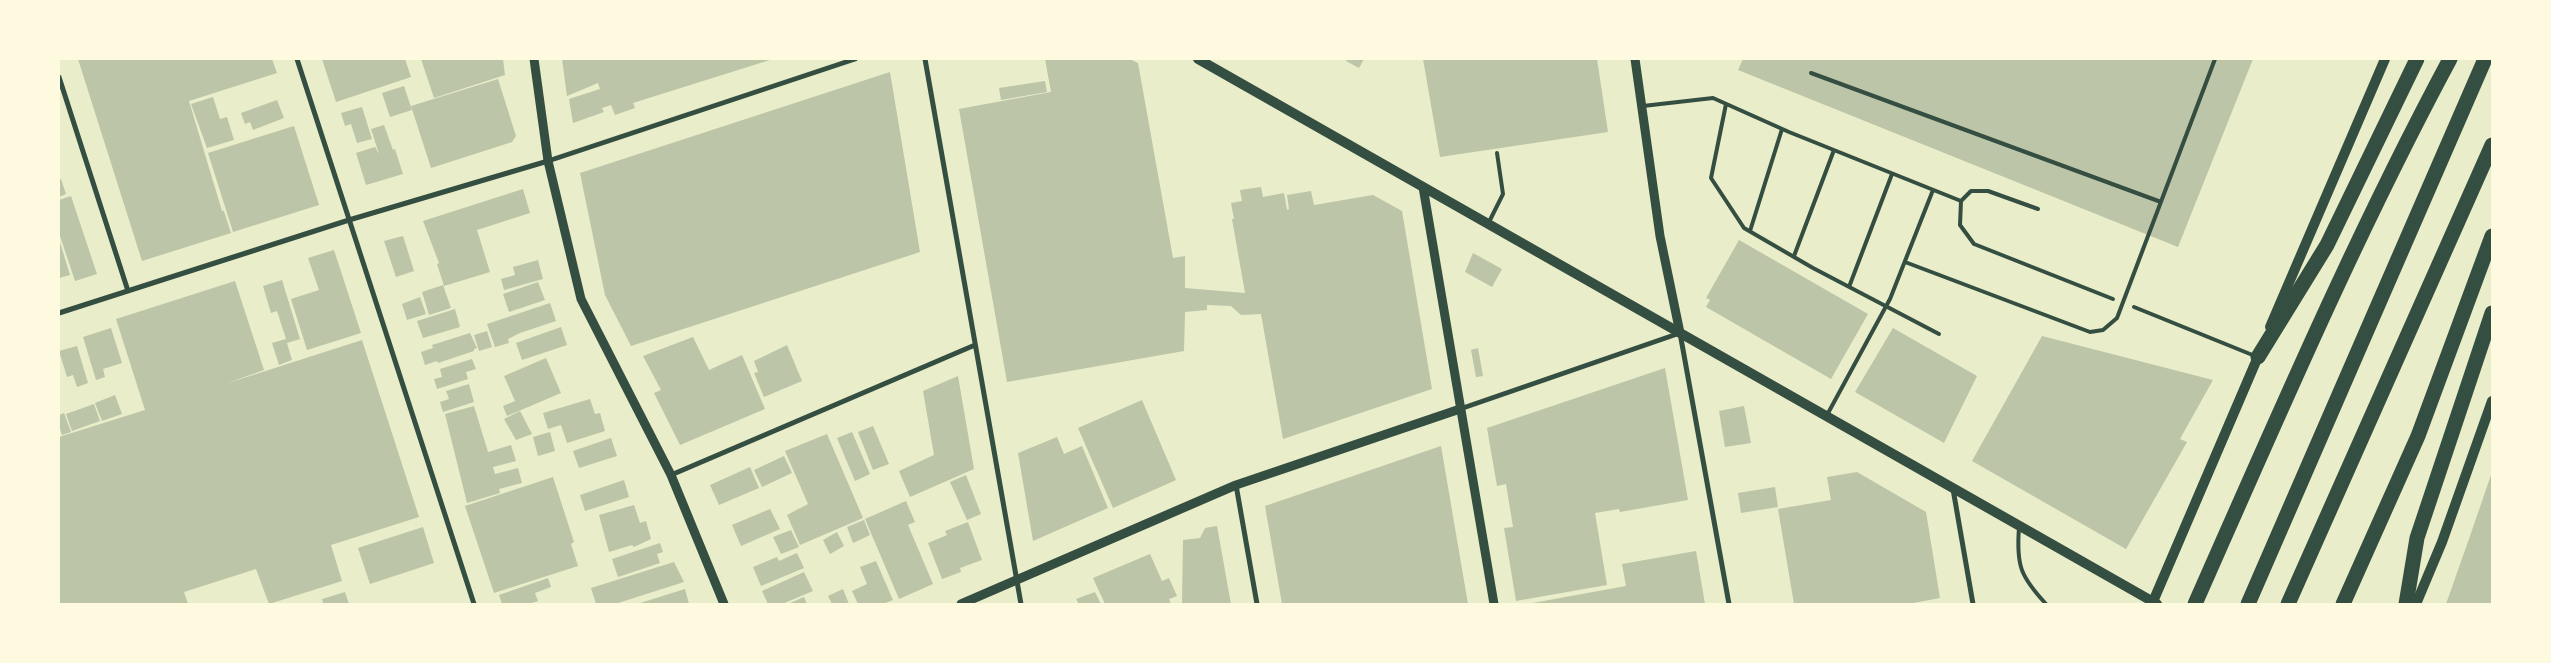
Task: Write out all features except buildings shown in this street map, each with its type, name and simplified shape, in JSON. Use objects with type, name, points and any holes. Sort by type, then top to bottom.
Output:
[{"type":"highway","points":[[2258,357],[2328,245],[2418,59]]},
{"type":"highway","points":[[2195,604],[2321,321],[2417,120],[2450,59]]},
{"type":"highway","points":[[2248,604],[2485,59]]},
{"type":"highway","points":[[2288,604],[2492,145]]},
{"type":"highway","points":[[2343,604],[2418,436],[2492,236]]},
{"type":"highway","points":[[2406,604],[2417,538],[2492,313]]},
{"type":"main road","points":[[1198,59],[1827,415],[2154,603],[2385,59]]},
{"type":"main road","points":[[2416,604],[2442,542],[2492,401]]},
{"type":"street","points":[[297,59],[474,604]]},
{"type":"street","points":[[534,59],[548,161],[581,299],[671,475],[724,604]]},
{"type":"street","points":[[59,313],[349,220],[548,161],[854,59]]},
{"type":"street","points":[[925,59],[1021,604]]},
{"type":"street","points":[[1635,59],[1660,236],[1680,333],[1729,604]]},
{"type":"street","points":[[59,77],[128,291]]},
{"type":"street","points":[[1423,187],[1494,604]]},
{"type":"street","points":[[961,604],[1236,485],[1680,333]]},
{"type":"street","points":[[671,475],[975,345]]},
{"type":"street","points":[[1236,485],[1257,604]]},
{"type":"street","points":[[1953,488],[1973,604]]},
{"type":"lane","points":[[1905,262],[2090,332],[2103,330],[2118,318],[2215,59]]},
{"type":"lane","points":[[1811,73],[2161,202]]},
{"type":"lane","points":[[1643,106],[1713,98],[1782,129],[1961,201]]},
{"type":"lane","points":[[1726,104],[1711,178],[1744,228],[1849,287],[1939,334]]},
{"type":"lane","points":[[1750,231],[1782,129]]},
{"type":"lane","points":[[1794,256],[1834,150]]},
{"type":"lane","points":[[1488,224],[1503,194],[1496,153]]},
{"type":"lane","points":[[1849,287],[1892,174]]},
{"type":"lane","points":[[1827,415],[1886,306],[1933,190]]},
{"type":"lane","points":[[2038,209],[1988,191],[1972,191],[1961,201],[1960,225],[1974,244],[2113,299]]},
{"type":"lane","points":[[2134,307],[2258,357]]},
{"type":"lane","points":[[2019,526],[2017,554],[2027,583],[2046,604]]}]
